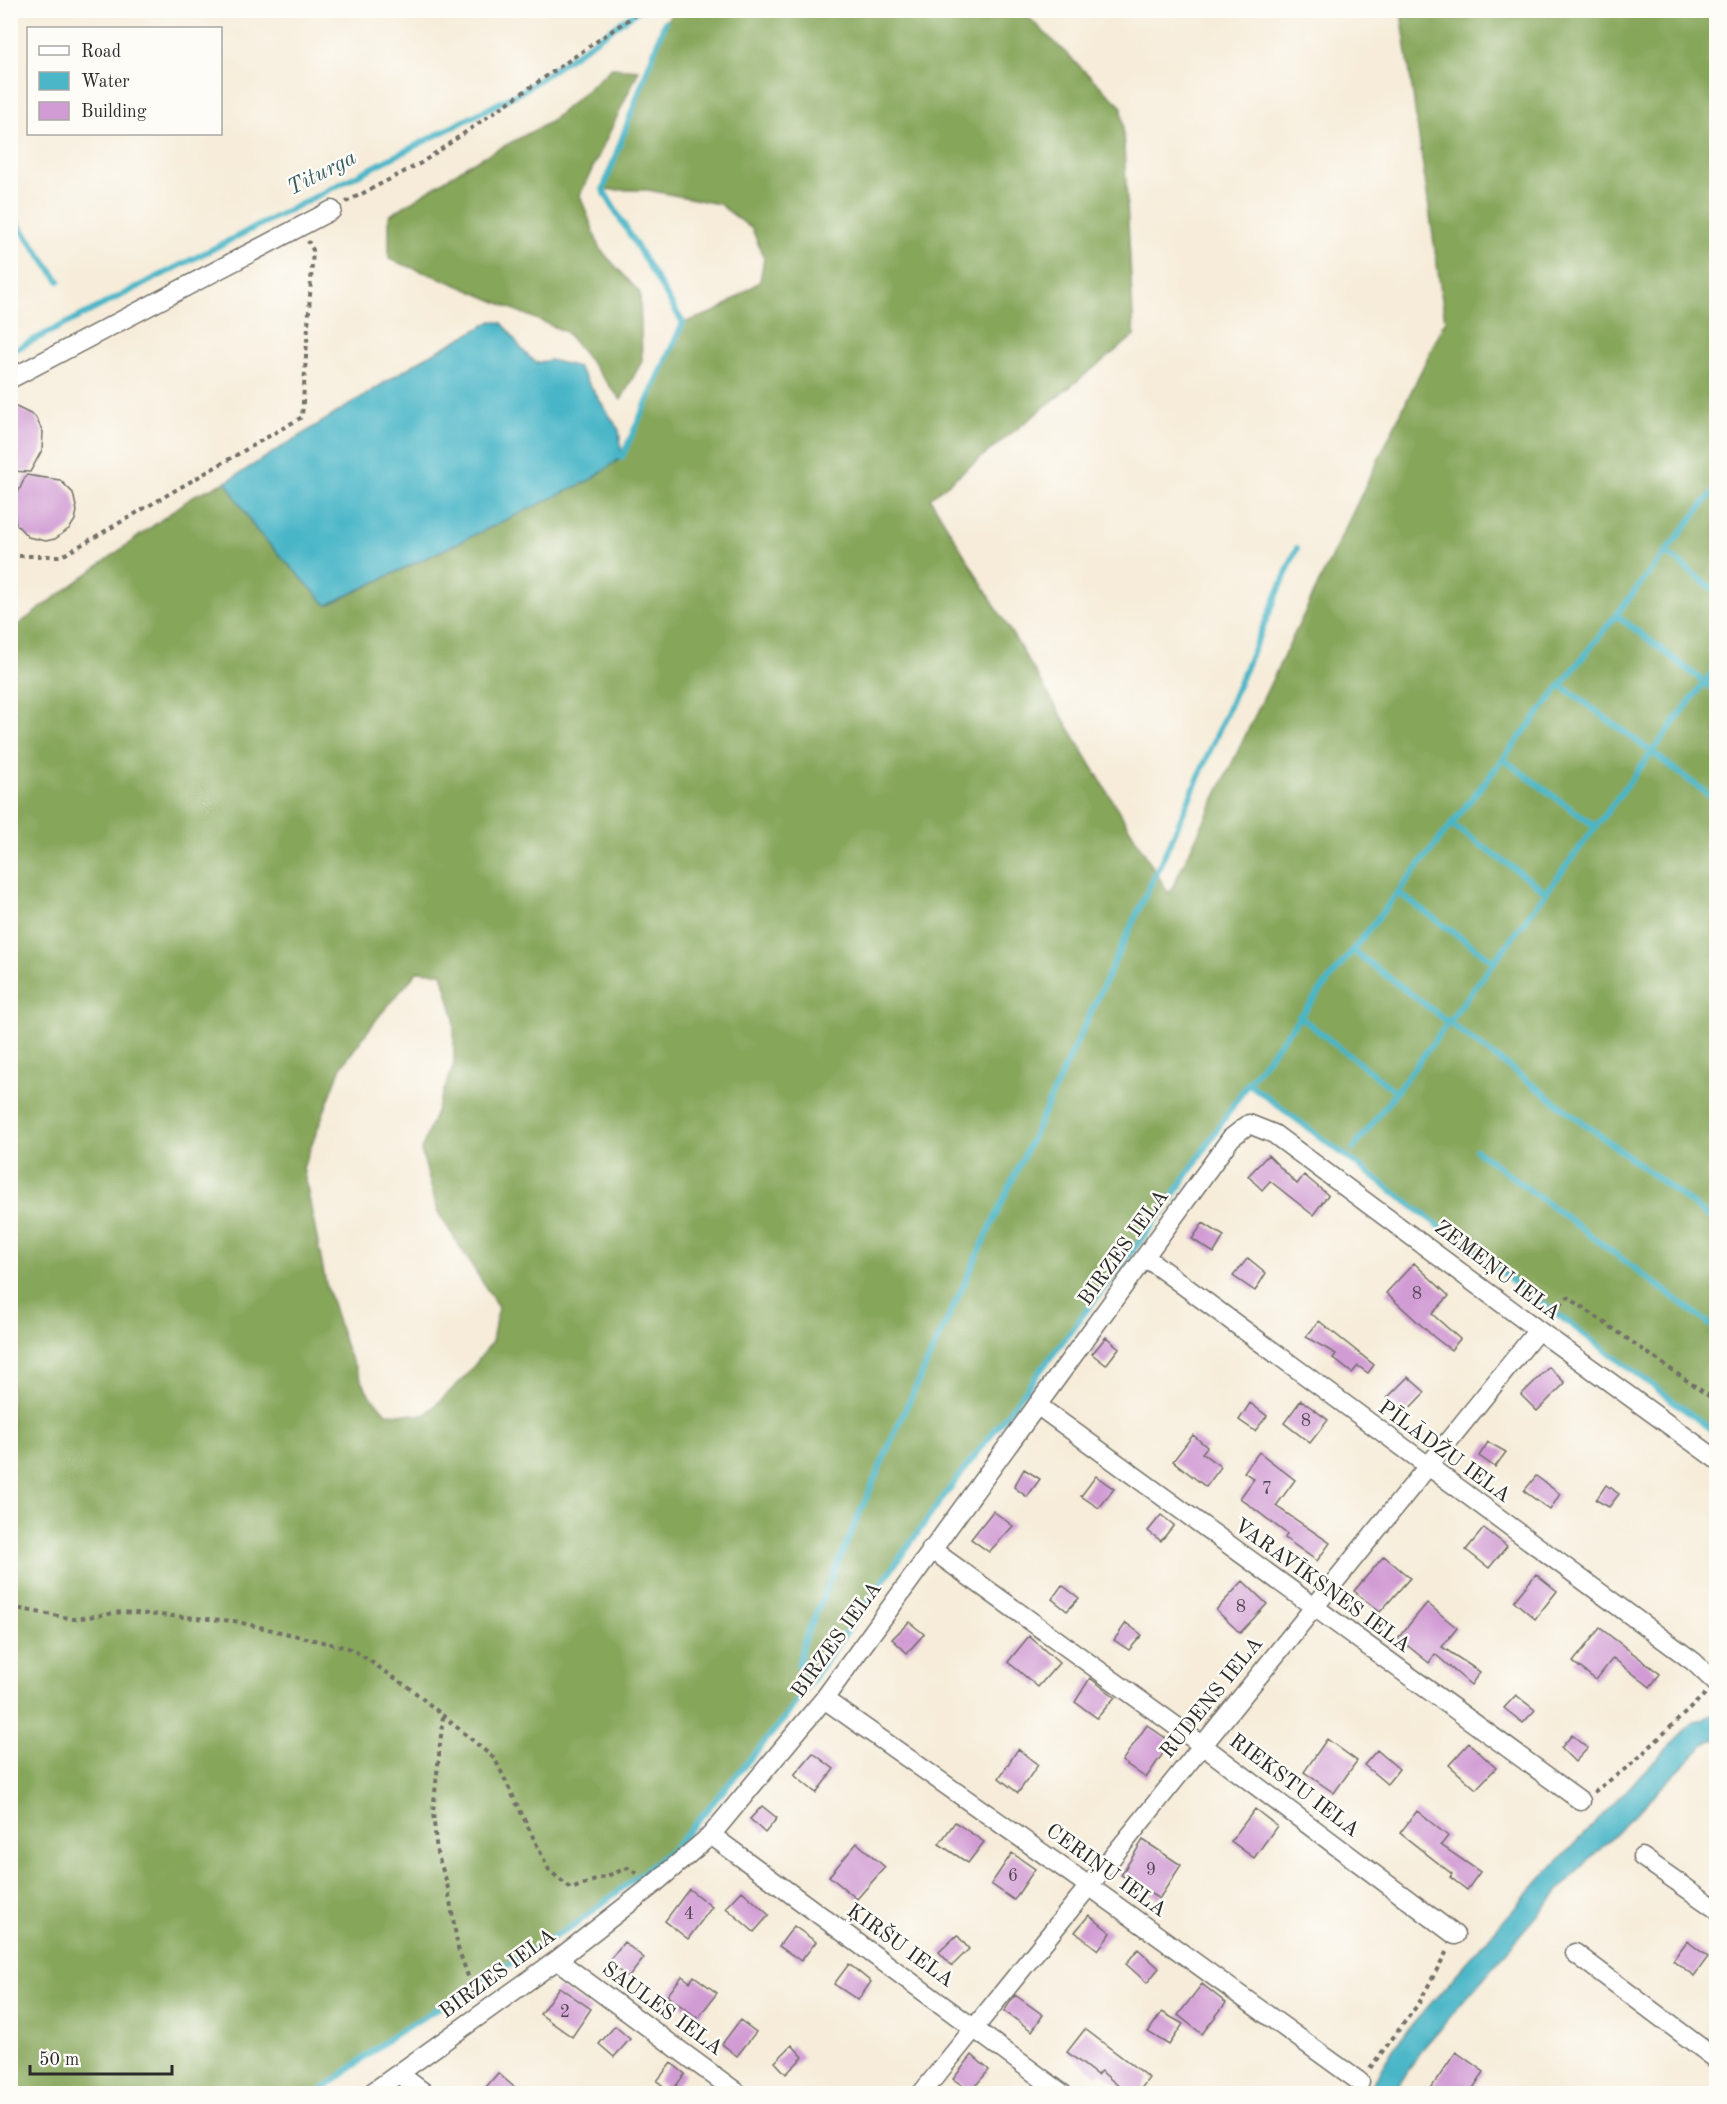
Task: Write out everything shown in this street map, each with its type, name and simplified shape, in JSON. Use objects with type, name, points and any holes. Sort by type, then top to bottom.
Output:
[{"type":"street","points":[[10,379],[332,210]]},
{"type":"street","name":"BIRZES IELA","points":[[370,2094],[557,1960],[654,1884],[711,1835],[824,1700],[931,1549],[1231,1138],[1249,1124]]},
{"type":"street","name":"ZEMEŅU IELA","points":[[1249,1124],[1274,1134],[1716,1459]]},
{"type":"street","name":"PĪLĀDŽU IELA","points":[[1145,1257],[1694,1662],[1716,1683]]},
{"type":"street","name":"RUDENS IELA","points":[[921,2094],[1538,1330]]},
{"type":"street","name":"VARAVĪKSNES IELA","points":[[1037,1406],[1581,1801]]},
{"type":"street","name":"RIEKSTU IELA","points":[[931,1549],[1202,1745],[1455,1935]]},
{"type":"street","name":"CERIŅU IELA","points":[[824,1700],[1089,1886],[1360,2082]]},
{"type":"street","name":"ĶIRŠU IELA","points":[[711,1835],[1063,2094]]},
{"type":"street","points":[[1642,1857],[1716,1909]]},
{"type":"street","points":[[1575,1953],[1716,2059]]},
{"type":"street","name":"SAULES IELA","points":[[557,1960],[740,2094]]},
{"type":"street","points":[[399,2074],[426,2094]]},
{"type":"path","points":[[332,210],[421,163],[642,10]]},
{"type":"path","points":[[10,556],[62,556],[302,417],[313,250],[300,227]]},
{"type":"path","points":[[1538,1330],[1552,1310],[1568,1297],[1716,1401]]},
{"type":"path","points":[[10,1607],[74,1619],[122,1612],[234,1621],[351,1649],[411,1689],[495,1759],[549,1870],[571,1889],[628,1868],[654,1884]]},
{"type":"path","points":[[1581,1801],[1633,1763],[1716,1683]]},
{"type":"path","points":[[443,1716],[433,1812],[437,1853],[447,1883],[458,1948],[483,2013]]},
{"type":"path","points":[[1360,2082],[1419,2002],[1455,1935]]},
{"type":"green space","points":[[675,11],[1022,11],[1122,107],[1134,336],[930,498],[1169,894],[1445,321],[1401,11],[1716,11],[1716,1433],[1247,1083],[1163,1211],[944,1496],[784,1719],[675,1846],[580,1921],[391,2037],[317,2093],[11,2094],[11,630],[195,495],[226,482],[256,530],[328,605],[592,479],[622,457],[683,323],[717,311],[760,281],[764,258],[752,229],[719,204],[648,190],[603,190],[665,22]],"holes":[[[418,971],[442,973],[454,1016],[454,1065],[421,1150],[438,1212],[498,1307],[492,1342],[467,1375],[425,1415],[386,1413],[369,1394],[347,1351],[326,1284],[303,1168],[341,1067],[379,1016]]]},
{"type":"green space","points":[[612,68],[639,70],[580,195],[600,249],[640,293],[642,361],[621,400],[566,332],[450,282],[389,259],[389,216],[468,165],[550,122]]},
{"type":"water","points":[[492,321],[502,323],[522,349],[537,363],[550,360],[578,367],[619,430],[622,457],[592,479],[327,605],[256,530],[226,482],[421,360]]},
{"type":"water","points":[[1716,1713],[1716,1738],[1706,1743],[1563,1886],[1419,2053],[1394,2093],[1366,2093],[1399,2040],[1548,1871],[1692,1723]]},
{"type":"building","points":[[10,404],[35,416],[43,432],[42,450],[30,472],[10,471]]},
{"type":"building","points":[[26,475],[60,480],[73,493],[77,511],[75,520],[70,528],[55,539],[46,541],[28,537],[16,524],[12,506]]},
{"type":"building","points":[[1268,1155],[1297,1184],[1304,1175],[1328,1195],[1313,1215],[1270,1181],[1262,1190],[1248,1176]]},
{"type":"building","points":[[1203,1223],[1224,1236],[1214,1253],[1192,1239]]},
{"type":"building","points":[[1248,1258],[1266,1273],[1255,1291],[1233,1276]]},
{"type":"building","points":[[1414,1263],[1449,1296],[1432,1314],[1460,1339],[1451,1350],[1386,1293]]},
{"type":"building","points":[[1319,1321],[1374,1365],[1368,1373],[1358,1366],[1352,1373],[1333,1358],[1336,1354],[1306,1337]]},
{"type":"building","points":[[1106,1337],[1119,1348],[1106,1365],[1092,1354]]},
{"type":"building","points":[[1549,1367],[1565,1383],[1537,1411],[1521,1395]]},
{"type":"building","points":[[1408,1377],[1425,1392],[1405,1413],[1387,1398]]},
{"type":"building","points":[[1301,1400],[1328,1420],[1310,1443],[1284,1423]]},
{"type":"building","points":[[1250,1403],[1267,1416],[1255,1431],[1239,1420]]},
{"type":"building","points":[[1193,1435],[1207,1447],[1202,1453],[1221,1467],[1206,1487],[1173,1461]]},
{"type":"building","points":[[1488,1442],[1506,1452],[1495,1467],[1479,1456]]},
{"type":"building","points":[[1259,1452],[1295,1480],[1276,1506],[1330,1543],[1317,1561],[1285,1538],[1287,1534],[1240,1498],[1254,1479],[1244,1472]]},
{"type":"building","points":[[1024,1469],[1040,1479],[1027,1497],[1014,1487]]},
{"type":"building","points":[[1096,1476],[1114,1489],[1099,1508],[1081,1496]]},
{"type":"building","points":[[1536,1476],[1560,1494],[1550,1510],[1524,1491]]},
{"type":"building","points":[[1606,1485],[1619,1494],[1609,1507],[1596,1500]]},
{"type":"building","points":[[993,1511],[1013,1526],[989,1552],[971,1539]]},
{"type":"building","points":[[1161,1515],[1174,1525],[1161,1541],[1148,1531]]},
{"type":"building","points":[[1484,1528],[1507,1546],[1489,1568],[1466,1550]]},
{"type":"building","points":[[1384,1556],[1410,1578],[1380,1612],[1354,1591]]},
{"type":"building","points":[[1536,1574],[1557,1591],[1535,1619],[1514,1601]]},
{"type":"building","points":[[1243,1581],[1267,1604],[1240,1633],[1216,1610]]},
{"type":"building","points":[[1062,1585],[1079,1598],[1067,1611],[1052,1599]]},
{"type":"building","points":[[1427,1603],[1457,1628],[1442,1647],[1480,1672],[1471,1685],[1435,1654],[1429,1663],[1398,1638]]},
{"type":"building","points":[[909,1622],[924,1634],[907,1653],[892,1639]]},
{"type":"building","points":[[1126,1623],[1142,1635],[1129,1650],[1114,1640]]},
{"type":"building","points":[[1600,1628],[1660,1674],[1650,1687],[1613,1658],[1596,1680],[1573,1662]]},
{"type":"building","points":[[1029,1636],[1059,1663],[1038,1687],[1008,1662]]},
{"type":"building","points":[[1090,1678],[1115,1697],[1097,1718],[1075,1702]]},
{"type":"building","points":[[1516,1695],[1535,1710],[1523,1723],[1504,1708]]},
{"type":"building","points":[[1147,1725],[1171,1742],[1146,1778],[1122,1761]]},
{"type":"building","points":[[1572,1735],[1588,1748],[1575,1762],[1561,1748]]},
{"type":"building","points":[[1327,1739],[1357,1761],[1334,1793],[1304,1772]]},
{"type":"building","points":[[1469,1743],[1496,1768],[1476,1789],[1449,1765]]},
{"type":"building","points":[[1018,1749],[1038,1765],[1018,1793],[999,1778]]},
{"type":"building","points":[[1377,1750],[1399,1769],[1387,1784],[1364,1765]]},
{"type":"building","points":[[813,1753],[834,1769],[816,1793],[794,1775]]},
{"type":"building","points":[[762,1806],[777,1818],[765,1833],[750,1819]]},
{"type":"building","points":[[1255,1809],[1277,1826],[1254,1858],[1231,1841]]},
{"type":"building","points":[[1417,1811],[1448,1836],[1441,1845],[1480,1872],[1467,1890],[1450,1877],[1452,1874],[1400,1833]]},
{"type":"building","points":[[955,1822],[984,1842],[968,1863],[939,1844]]},
{"type":"building","points":[[1143,1840],[1181,1865],[1159,1899],[1121,1875]]},
{"type":"building","points":[[857,1843],[885,1867],[857,1899],[829,1876]]},
{"type":"building","points":[[1012,1853],[1035,1869],[1014,1900],[991,1884]]},
{"type":"building","points":[[689,1889],[712,1907],[688,1939],[665,1921]]},
{"type":"building","points":[[742,1891],[769,1915],[754,1932],[726,1908]]},
{"type":"building","points":[[1089,1915],[1111,1933],[1098,1950],[1075,1932]]},
{"type":"building","points":[[794,1926],[816,1942],[801,1961],[779,1946]]},
{"type":"building","points":[[957,1935],[969,1949],[952,1966],[939,1952]]},
{"type":"building","points":[[1687,1941],[1708,1957],[1694,1976],[1673,1960]]},
{"type":"building","points":[[624,1942],[644,1958],[628,1978],[608,1962]]},
{"type":"building","points":[[1138,1949],[1159,1968],[1147,1983],[1126,1964]]},
{"type":"building","points":[[849,1964],[871,1982],[858,2000],[834,1984]]},
{"type":"building","points":[[682,1976],[690,1982],[694,1976],[717,1993],[698,2018],[667,1996]]},
{"type":"building","points":[[1202,1984],[1226,2003],[1202,2034],[1178,2015]]},
{"type":"building","points":[[559,1987],[591,2009],[572,2037],[540,2014]]},
{"type":"building","points":[[1015,1995],[1043,2015],[1032,2031],[1004,2011]]},
{"type":"building","points":[[1162,2012],[1183,2024],[1169,2045],[1148,2032]]},
{"type":"building","points":[[740,2020],[756,2032],[737,2056],[722,2044]]},
{"type":"building","points":[[615,2026],[630,2039],[614,2057],[599,2044]]},
{"type":"building","points":[[1085,2029],[1149,2078],[1137,2094],[1128,2094],[1101,2071],[1097,2075],[1067,2052]]},
{"type":"building","points":[[792,2045],[803,2057],[786,2074],[775,2062]]},
{"type":"building","points":[[1456,2052],[1484,2072],[1469,2094],[1427,2094]]},
{"type":"building","points":[[972,2055],[989,2070],[971,2091],[953,2079]]},
{"type":"building","points":[[671,2063],[685,2074],[671,2092],[657,2081]]},
{"type":"building","points":[[498,2073],[522,2094],[480,2094]]},
{"type":"waterway","name":"Titurga","points":[[10,352],[521,92],[639,10]]},
{"type":"waterway","points":[[622,457],[683,323],[603,190],[665,22]]},
{"type":"waterway","points":[[10,213],[59,281]]},
{"type":"waterway","points":[[1248,1083],[1716,488]]},
{"type":"waterway","points":[[805,1690],[798,1666],[804,1641],[899,1423],[1175,832],[1297,548]]},
{"type":"waterway","points":[[1666,552],[1716,592]]},
{"type":"waterway","points":[[1616,615],[1716,691]]},
{"type":"waterway","points":[[1353,1149],[1716,667]]},
{"type":"waterway","points":[[1561,685],[1716,800]]},
{"type":"waterway","points":[[1503,759],[1596,827]]},
{"type":"waterway","points":[[1451,824],[1547,892]]},
{"type":"waterway","points":[[1397,892],[1495,962]]},
{"type":"waterway","points":[[1352,950],[1716,1222]]},
{"type":"waterway","points":[[1299,1016],[1396,1092]]},
{"type":"waterway","points":[[317,2094],[391,2037],[580,1921],[676,1846],[784,1719],[944,1496],[1163,1211],[1248,1083],[1716,1433]]},
{"type":"waterway","points":[[1476,1150],[1716,1329]]}]
